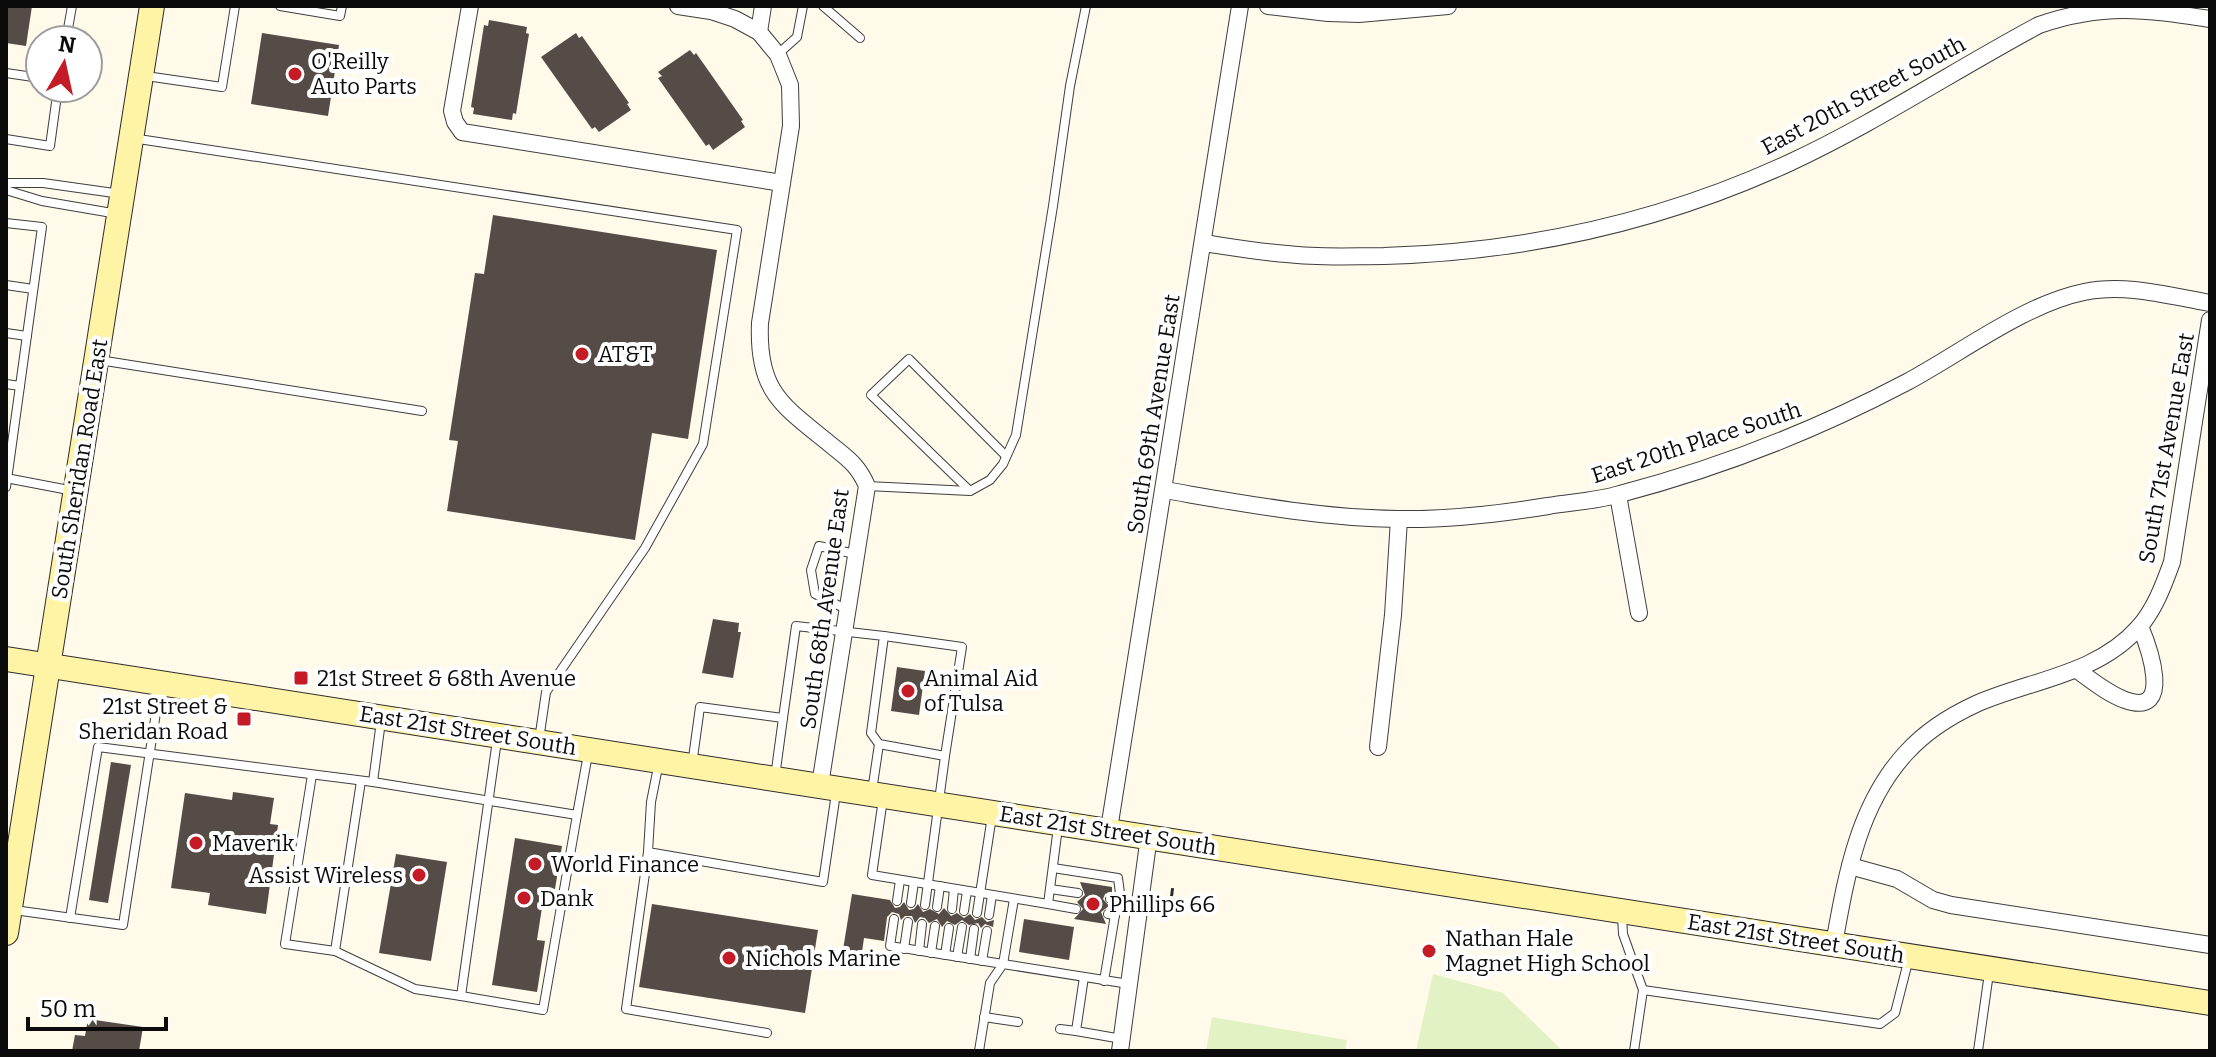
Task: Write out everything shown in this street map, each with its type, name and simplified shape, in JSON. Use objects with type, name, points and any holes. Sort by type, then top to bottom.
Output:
[{"type":"main road","name":"South Sheridan Road East","points":[[8,921],[152,6]]},
{"type":"main road","name":"East 21st Street South","points":[[6,659],[2210,1003]]},
{"type":"street","points":[[470,6],[452,111],[462,132],[782,183]]},
{"type":"street","points":[[678,6],[711,11],[735,19],[759,32],[778,55]]},
{"type":"street","points":[[759,32],[763,6]]},
{"type":"street","name":"South 69th Avenue East","points":[[1109,829],[1240,6]]},
{"type":"street","points":[[1268,6],[1359,14],[1448,6]]},
{"type":"street","name":"East 20th Street South","points":[[1203,243],[1288,255],[1403,255],[1520,245],[1594,231],[1665,212],[1788,164],[2039,25],[2095,10],[2127,8],[2210,19]]},
{"type":"street","name":"South 68th Avenue East","points":[[778,55],[790,85],[792,102],[760,323],[759,351],[765,379],[774,395],[859,468],[867,486],[844,633],[828,787]]},
{"type":"street","name":"East 20th Place South","points":[[1164,490],[1291,511],[1399,519],[1502,513],[1618,495],[1831,421],[2061,297],[2115,288],[2210,303]]},
{"type":"street","name":"South 71st Avenue East","points":[[1834,944],[1857,837],[1882,787],[1907,752],[1946,719],[1977,704],[2077,670],[2109,652],[2140,626],[2162,590],[2172,562],[2210,320]]},
{"type":"street","points":[[1618,495],[1639,613]]},
{"type":"street","points":[[1378,747],[1393,615],[1399,519]]},
{"type":"street","points":[[2077,670],[2126,700],[2144,700],[2150,696],[2157,682],[2151,651],[2140,626]]},
{"type":"street","points":[[1121,1045],[1149,836]]},
{"type":"street","points":[[1850,866],[1897,879],[1942,903],[2210,945]]},
{"type":"lane","points":[[141,75],[222,87],[235,6]]},
{"type":"lane","points":[[280,6],[340,16],[342,6]]},
{"type":"lane","points":[[778,55],[797,37],[803,6]]},
{"type":"lane","points":[[823,6],[860,38]]},
{"type":"lane","points":[[867,486],[970,491],[990,480],[1016,435],[1070,86],[1086,6]]},
{"type":"lane","points":[[6,139],[50,146],[56,104]]},
{"type":"lane","points":[[131,138],[737,230],[703,444],[645,548],[546,692],[539,741]]},
{"type":"lane","points":[[6,183],[43,183],[120,204]]},
{"type":"lane","points":[[6,190],[42,201],[120,204]]},
{"type":"lane","points":[[6,223],[42,227],[20,386],[10,432],[6,481],[75,491]]},
{"type":"lane","points":[[6,285],[33,289]]},
{"type":"lane","points":[[6,333],[27,336]]},
{"type":"lane","points":[[970,491],[871,395],[909,359],[1006,456]]},
{"type":"lane","points":[[96,360],[422,411]]},
{"type":"lane","points":[[6,384],[20,386]]},
{"type":"lane","points":[[848,610],[815,594],[811,570],[819,546],[856,555]]},
{"type":"lane","points":[[775,778],[796,626],[962,647],[925,905]]},
{"type":"lane","points":[[884,636],[871,733],[879,744],[872,875],[1076,909]]},
{"type":"lane","points":[[8,921],[70,918],[123,925],[161,682]]},
{"type":"lane","points":[[692,765],[700,707],[783,718]]},
{"type":"lane","points":[[373,782],[382,716]]},
{"type":"lane","points":[[461,996],[498,735]]},
{"type":"lane","points":[[879,744],[945,756]]},
{"type":"lane","points":[[70,918],[98,747],[373,782],[577,815]]},
{"type":"lane","points":[[312,775],[285,944],[335,951],[415,989],[543,1010],[589,749]]},
{"type":"lane","points":[[659,760],[651,802],[648,852],[626,1009],[767,1033]]},
{"type":"lane","points":[[335,951],[361,781]]},
{"type":"lane","points":[[648,852],[823,882],[828,787]]},
{"type":"lane","points":[[977,913],[993,812]]},
{"type":"lane","points":[[1048,904],[1059,822]]},
{"type":"lane","points":[[1053,868],[1118,878],[1121,901],[1112,914],[1104,981]]},
{"type":"lane","points":[[897,901],[900,880]]},
{"type":"lane","points":[[911,903],[914,882]]},
{"type":"lane","points":[[937,907],[940,886]]},
{"type":"lane","points":[[952,909],[954,889]]},
{"type":"lane","points":[[1050,889],[1078,893]]},
{"type":"lane","points":[[964,911],[967,891]]},
{"type":"lane","points":[[989,915],[992,895]]},
{"type":"lane","points":[[979,1051],[990,983],[1003,964],[1014,899]]},
{"type":"lane","points":[[1110,899],[1141,904]]},
{"type":"lane","points":[[1622,911],[1623,934],[1643,990],[1634,1051]]},
{"type":"lane","points":[[894,919],[890,946],[1129,984]]},
{"type":"lane","points":[[904,949],[908,922]]},
{"type":"lane","points":[[919,951],[922,924]]},
{"type":"lane","points":[[931,953],[935,926]]},
{"type":"lane","points":[[957,957],[962,927]]},
{"type":"lane","points":[[945,955],[949,928]]},
{"type":"lane","points":[[970,959],[974,929]]},
{"type":"lane","points":[[982,961],[987,931]]},
{"type":"lane","points":[[1643,990],[1880,1024],[1895,1013],[1910,956]]},
{"type":"lane","points":[[1978,1051],[1990,968]]},
{"type":"lane","points":[[1076,1031],[1084,977]]},
{"type":"lane","points":[[984,1017],[1018,1022]]},
{"type":"lane","points":[[1060,1029],[1121,1045]]},
{"type":"path","points":[[1170,908],[1173,885]]},
{"type":"green space","points":[[1433,974],[1503,993],[1563,1051],[1416,1051]]},
{"type":"green space","points":[[1212,1017],[1347,1040],[1345,1051],[1206,1051]]},
{"type":"building","points":[[6,6],[32,6],[29,24],[24,24],[24,46],[6,43]]},
{"type":"building","points":[[489,20],[527,27],[526,33],[529,34],[516,114],[513,113],[512,120],[473,114],[474,108],[471,107],[484,25],[488,26]]},
{"type":"building","name":"O'Reilly Auto Parts","points":[[262,33],[339,45],[328,116],[251,104]]},
{"type":"building","points":[[576,33],[579,38],[582,36],[631,110],[599,132],[595,127],[592,129],[541,57]]},
{"type":"building","points":[[690,50],[694,55],[696,53],[745,127],[713,150],[709,144],[706,146],[658,78],[662,76],[658,72]]},
{"type":"building","name":"AT&T","points":[[493,215],[717,250],[688,439],[652,433],[635,540],[447,511],[458,441],[449,440],[475,273],[484,274]]},
{"type":"building","points":[[713,619],[739,623],[738,632],[741,632],[733,678],[702,673]]},
{"type":"building","name":"Animal Aid of Tulsa","points":[[897,667],[925,671],[919,715],[891,711]]},
{"type":"building","points":[[111,762],[131,765],[108,903],[89,900]]},
{"type":"building","points":[[233,792],[274,798],[270,824],[278,825],[266,914],[208,905],[210,893],[171,888],[185,793],[232,800]]},
{"type":"building","points":[[515,838],[562,846],[555,889],[545,888],[537,940],[545,941],[537,992],[492,985]]},
{"type":"building","points":[[396,854],[447,862],[431,961],[379,953]]},
{"type":"building","name":"Phillips 66","points":[[1080,882],[1112,887],[1112,892],[1105,894],[1103,899],[1109,906],[1101,912],[1106,924],[1074,919],[1083,909],[1077,902],[1085,895]]},
{"type":"building","points":[[852,894],[890,900],[895,908],[904,902],[909,910],[918,904],[923,912],[930,909],[939,914],[944,908],[951,916],[957,913],[964,918],[970,914],[975,920],[982,917],[987,922],[994,920],[993,927],[985,924],[981,928],[978,923],[969,925],[962,920],[955,925],[947,921],[942,927],[937,919],[929,923],[920,917],[915,923],[912,916],[901,920],[899,914],[892,912],[887,917],[884,941],[864,938],[861,959],[842,956]]},
{"type":"building","name":"Nichols Marine","points":[[652,904],[818,930],[805,1013],[639,987]]},
{"type":"building","points":[[1024,919],[1074,927],[1069,960],[1019,952]]},
{"type":"building","points":[[88,1019],[143,1027],[139,1051],[72,1051],[75,1035],[85,1036]]},
{"type":"place","name":"O'Reilly Auto Parts","points":[[295,74]]},
{"type":"place","name":"AT&T","points":[[582,354]]},
{"type":"place","name":"21st Street & 68th Avenue","points":[[301,678]]},
{"type":"place","name":"Animal Aid of Tulsa","points":[[908,691]]},
{"type":"place","name":"21st Street & Sheridan Road","points":[[244,719]]},
{"type":"place","name":"Maverik","points":[[196,843]]},
{"type":"place","name":"World Finance","points":[[535,864]]},
{"type":"place","name":"Assist Wireless","points":[[419,875]]},
{"type":"place","name":"Dank","points":[[524,898]]},
{"type":"place","name":"Phillips 66","points":[[1093,904]]},
{"type":"place","name":"Nathan Hale Magnet High School","points":[[1429,951]]},
{"type":"place","name":"Nichols Marine","points":[[729,958]]}]
